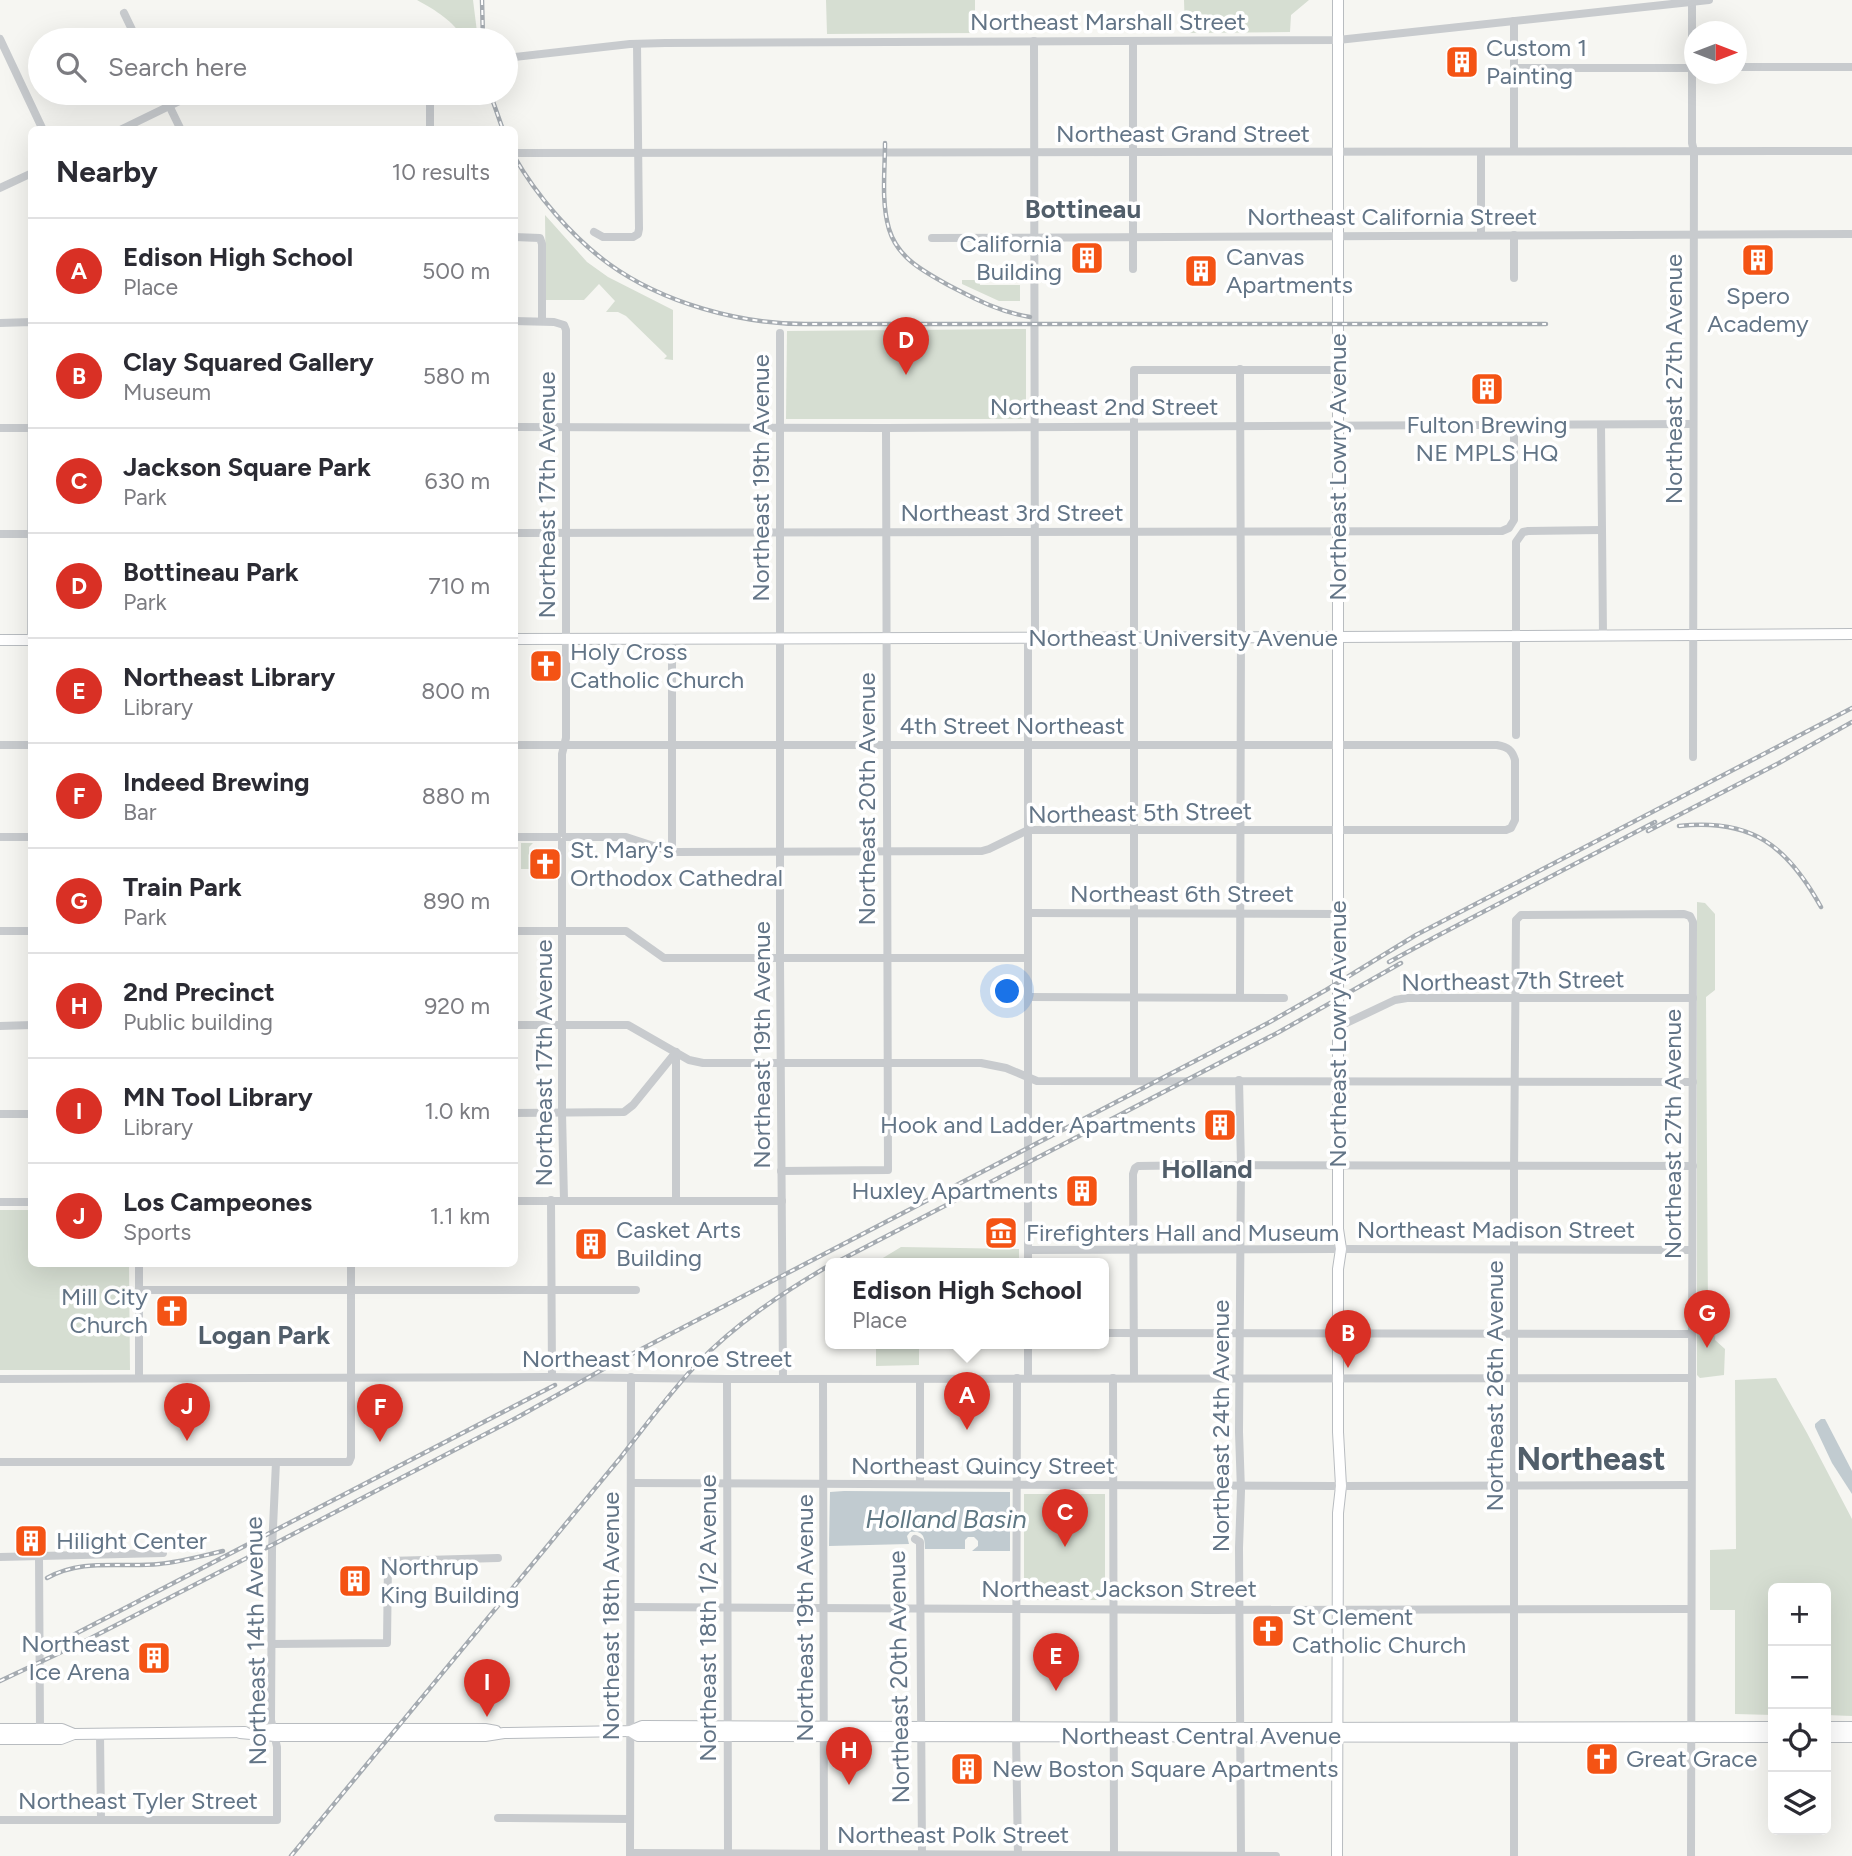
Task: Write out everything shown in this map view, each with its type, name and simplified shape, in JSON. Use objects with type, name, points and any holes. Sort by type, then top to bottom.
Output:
[{"type":"main road","name":"Northeast Lowry Avenue","points":[[1331,0],[1333,29],[1338,40]]},
{"type":"main road","name":"Northeast Lowry Avenue","points":[[1337,1856],[1338,0]]},
{"type":"main road","name":"Northeast University Avenue","points":[[518,639],[1852,634]]},
{"type":"main road","points":[[0,640],[28,640]]},
{"type":"main road","name":"Northeast Central Avenue","points":[[0,1729],[61,1739],[74,1734],[274,1732],[485,1737],[504,1733],[630,1731],[642,1726],[727,1731],[1241,1733],[1690,1732],[1768,1727]]},
{"type":"main road","points":[[1831,1727],[1852,1727]]},
{"type":"main road","name":"Northeast Central Avenue","points":[[0,1739],[40,1729],[62,1729],[74,1734]]},
{"type":"main road","name":"Northeast Central Avenue","points":[[1690,1732],[1768,1737]]},
{"type":"main road","points":[[1831,1737],[1852,1737]]},
{"type":"street","name":"Northeast Marshall Street","points":[[518,57],[638,44],[1338,40],[1709,0]]},
{"type":"street","name":"Northeast 27th Avenue","points":[[1692,1],[1692,21]]},
{"type":"street","points":[[124,13],[131,28]]},
{"type":"street","points":[[1514,21],[1514,151]]},
{"type":"street","points":[[0,38],[28,98]]},
{"type":"street","points":[[1028,1258],[1027,913],[1035,531],[1034,41]]},
{"type":"street","points":[[1133,41],[1133,269]]},
{"type":"street","points":[[594,232],[603,237],[633,237],[638,234],[638,44]]},
{"type":"street","points":[[1747,67],[1852,67]]},
{"type":"street","points":[[1514,68],[1684,68]]},
{"type":"street","name":"Northeast 27th Avenue","points":[[1693,84],[1693,757]]},
{"type":"street","points":[[31,105],[41,126]]},
{"type":"street","points":[[430,105],[430,126]]},
{"type":"street","points":[[128,126],[169,106],[179,126]]},
{"type":"street","name":"Northeast Grand Street","points":[[518,153],[1852,151]]},
{"type":"street","points":[[1480,235],[1481,152]]},
{"type":"street","points":[[0,188],[28,175]]},
{"type":"street","name":"Northeast California Street","points":[[932,238],[1852,234]]},
{"type":"street","points":[[1514,235],[1514,278]]},
{"type":"street","points":[[518,237],[540,239],[542,244],[542,321],[518,321]]},
{"type":"street","name":"Northeast 17th Avenue","points":[[542,321],[554,321],[564,325],[566,330],[567,639],[566,738],[562,754],[564,1200]]},
{"type":"street","points":[[0,323],[28,322]]},
{"type":"street","name":"Northeast 19th Avenue","points":[[780,333],[783,1379]]},
{"type":"street","points":[[1240,369],[1240,998]]},
{"type":"street","points":[[1134,1081],[1134,370],[1337,370]]},
{"type":"street","name":"Northeast 2nd Street","points":[[518,427],[1693,424]]},
{"type":"street","name":"Northeast 3rd Street","points":[[518,533],[1502,531],[1509,528],[1514,520],[1514,425]]},
{"type":"street","points":[[1601,425],[1602,635]]},
{"type":"street","points":[[0,428],[28,428]]},
{"type":"street","name":"Northeast 20th Avenue","points":[[782,1171],[888,1170],[886,428]]},
{"type":"street","points":[[1516,735],[1515,549],[1519,536],[1528,531],[1601,530]]},
{"type":"street","points":[[0,534],[28,534]]},
{"type":"street","points":[[671,639],[672,852]]},
{"type":"street","points":[[0,745],[28,745]]},
{"type":"street","name":"4th Street Northeast","points":[[518,746],[1497,745],[1509,749],[1515,760],[1516,811],[1511,828]]},
{"type":"street","name":"Northeast 5th Street","points":[[518,836],[630,837],[672,852],[780,852],[985,850],[1028,830],[1338,831],[1511,828]]},
{"type":"street","points":[[0,837],[28,837]]},
{"type":"street","name":"Northeast 6th Street","points":[[1027,913],[1337,914]]},
{"type":"street","name":"Northeast 26th Avenue","points":[[1514,1856],[1515,923],[1521,915],[1690,916]]},
{"type":"street","name":"Northeast 27th Avenue","points":[[1690,916],[1693,922],[1690,1856]]},
{"type":"street","points":[[0,931],[28,931]]},
{"type":"street","points":[[518,931],[626,931],[664,958],[1027,958]]},
{"type":"street","points":[[1028,997],[1284,998]]},
{"type":"street","name":"Northeast 7th Street","points":[[1338,1027],[1401,998],[1693,998]]},
{"type":"street","points":[[518,1025],[628,1025],[689,1060],[703,1063],[981,1063],[1006,1068],[1037,1081],[1693,1082]]},
{"type":"street","points":[[0,1026],[28,1026]]},
{"type":"street","points":[[518,1113],[624,1112],[676,1052]]},
{"type":"street","points":[[676,1052],[676,1200]]},
{"type":"street","name":"Northeast 24th Avenue","points":[[1239,1080],[1241,1856]]},
{"type":"street","points":[[0,1114],[28,1114]]},
{"type":"street","points":[[1134,1378],[1133,1174],[1135,1168],[1141,1165],[1693,1166]]},
{"type":"street","points":[[551,1200],[552,1377]]},
{"type":"street","points":[[518,1201],[782,1201]]},
{"type":"street","points":[[0,1202],[28,1202]]},
{"type":"street","name":"Northeast Madison Street","points":[[1028,1250],[1692,1250]]},
{"type":"street","points":[[139,1267],[139,1378]]},
{"type":"street","points":[[0,1462],[349,1462],[351,1267]]},
{"type":"street","points":[[139,1290],[636,1290]]},
{"type":"street","points":[[1109,1333],[1692,1334]]},
{"type":"street","points":[[1028,1349],[1028,1378]]},
{"type":"street","name":"Northeast 18th Avenue","points":[[630,1855],[631,1377]]},
{"type":"street","points":[[1017,1378],[1018,1855]]},
{"type":"street","points":[[1113,1378],[1114,1856]]},
{"type":"street","name":"Northeast Monroe Street","points":[[0,1379],[1692,1378]]},
{"type":"street","name":"Northeast 18th 1/2 Avenue","points":[[727,1379],[728,1854]]},
{"type":"street","name":"Northeast 19th Avenue","points":[[823,1379],[824,1855]]},
{"type":"street","points":[[920,1379],[920,1485]]},
{"type":"street","name":"Northeast 14th Avenue","points":[[276,1462],[272,1549],[271,1720],[274,1732],[277,1820]]},
{"type":"street","name":"Northeast Quincy Street","points":[[631,1483],[1691,1485]]},
{"type":"street","name":"Northeast 20th Avenue","points":[[915,1539],[920,1542],[922,1855]]},
{"type":"street","points":[[0,1557],[163,1553]]},
{"type":"street","points":[[39,1556],[40,1729]]},
{"type":"street","points":[[272,1644],[387,1643],[388,1561],[498,1558]]},
{"type":"street","name":"Northeast Jackson Street","points":[[631,1607],[1691,1609]]},
{"type":"street","points":[[100,1734],[101,1819]]},
{"type":"street","points":[[498,1818],[631,1819]]},
{"type":"street","name":"Northeast Tyler Street","points":[[0,1820],[277,1820]]},
{"type":"street","name":"Northeast Polk Street","points":[[630,1855],[1276,1856]]},
{"type":"shaded area","points":[[417,0],[473,0],[476,28],[456,28]]},
{"type":"shaded area","points":[[826,0],[975,0],[975,33],[827,34]]},
{"type":"shaded area","points":[[1184,0],[1309,0],[1291,15],[1290,32],[1185,33]]},
{"type":"shaded area","points":[[545,215],[587,262],[608,277],[673,310],[673,360],[664,359],[667,356],[626,316],[618,312],[606,312],[615,301],[599,284],[584,300],[546,300]]},
{"type":"shaded area","points":[[962,280],[979,280],[980,285],[1020,285],[1020,301],[999,301],[962,284]]},
{"type":"shaded area","points":[[1026,329],[1026,419],[786,419],[787,331]]},
{"type":"shaded area","points":[[521,843],[533,843],[529,847],[529,859],[535,862],[535,869],[521,869]]},
{"type":"shaded area","points":[[1697,902],[1705,903],[1715,914],[1715,990],[1706,997],[1708,1313],[1716,1322],[1715,1340],[1725,1349],[1724,1375],[1700,1378],[1697,1375]]},
{"type":"shaded area","name":"Logan Park","points":[[0,1210],[28,1210],[28,1267],[129,1267],[130,1370],[0,1370]]},
{"type":"shaded area","points":[[901,1247],[1019,1249],[1019,1258],[883,1258]]},
{"type":"shaded area","points":[[876,1349],[919,1349],[919,1365],[876,1366]]},
{"type":"shaded area","points":[[1776,1378],[1852,1519],[1852,1716],[1831,1715],[1831,1583],[1768,1583],[1768,1715],[1735,1714],[1735,1610],[1710,1610],[1710,1550],[1736,1549],[1735,1380]]},
{"type":"shaded area","points":[[1024,1494],[1105,1494],[1105,1600],[1024,1600]]},
{"type":"water","points":[[1821,1419],[1825,1419],[1852,1471],[1852,1494],[1832,1463],[1815,1427]]},
{"type":"water","name":"Holland Basin","points":[[830,1492],[1010,1492],[1010,1551],[972,1551],[978,1546],[974,1537],[965,1540],[965,1549],[925,1549],[923,1536],[918,1532],[910,1532],[907,1536],[909,1544],[829,1546]]},
{"type":"railway","points":[[482,0],[483,28]]},
{"type":"railway","points":[[494,105],[502,126]]},
{"type":"railway","points":[[885,143],[885,208],[889,229],[899,249],[914,264],[950,286],[999,309],[1030,317]]},
{"type":"railway","points":[[518,162],[533,186],[582,241],[630,278],[703,309],[755,320],[805,324],[1546,324]]},
{"type":"railway","points":[[0,1681],[87,1640],[272,1545],[518,1417],[607,1367],[1268,1023],[1416,935],[1852,708]]},
{"type":"railway","points":[[1648,831],[1852,722]]},
{"type":"railway","points":[[1389,962],[1655,822]]},
{"type":"railway","points":[[1679,826],[1727,827],[1747,832],[1765,841],[1795,867],[1821,907]]},
{"type":"railway","points":[[845,1258],[1279,1032],[1401,963]]},
{"type":"railway","points":[[291,1856],[696,1365],[760,1310],[825,1268]]},
{"type":"railway","points":[[52,1646],[555,1385]]},
{"type":"railway","points":[[47,1578],[74,1568],[167,1563],[223,1551]]},
{"type":"place","name":"Custom 1 Painting","points":[[1462,62]]},
{"type":"place","name":"California Building","points":[[1087,258]]},
{"type":"place","name":"Spero Academy","points":[[1758,260]]},
{"type":"place","name":"Canvas Apartments","points":[[1201,271]]},
{"type":"place","name":"Bottineau Park","points":[[906,375]]},
{"type":"place","name":"Fulton Brewing NE MPLS HQ","points":[[1487,389]]},
{"type":"place","name":"Holy Cross Catholic Church","points":[[546,666]]},
{"type":"place","name":"St. Mary's Orthodox Cathedral","points":[[545,864]]},
{"type":"place","name":"Hook and Ladder Apartments","points":[[1220,1125]]},
{"type":"place","name":"Huxley Apartments","points":[[1082,1191]]},
{"type":"place","name":"Firefighters Hall and Museum","points":[[1001,1233]]},
{"type":"place","name":"Casket Arts Building","points":[[591,1244]]},
{"type":"place","name":"Mill City Church","points":[[172,1311]]},
{"type":"place","name":"Train Park","points":[[1707,1348]]},
{"type":"place","name":"Clay Squared Gallery","points":[[1348,1368]]},
{"type":"place","name":"Edison High School","points":[[967,1430]]},
{"type":"place","name":"Los Campeones","points":[[187,1441]]},
{"type":"place","name":"Indeed Brewing","points":[[380,1442]]},
{"type":"place","name":"Hilight Center","points":[[31,1541]]},
{"type":"place","name":"Jackson Square Park","points":[[1065,1547]]},
{"type":"place","name":"Northrup King Building","points":[[355,1581]]},
{"type":"place","name":"St Clement Catholic Church","points":[[1268,1631]]},
{"type":"place","name":"Northeast Ice Arena","points":[[154,1658]]},
{"type":"place","name":"Northeast Library","points":[[1056,1691]]},
{"type":"place","name":"MN Tool Library","points":[[487,1717]]},
{"type":"place","name":"Great Grace","points":[[1602,1759]]},
{"type":"place","name":"New Boston Square Apartments","points":[[967,1769]]},
{"type":"place","name":"2nd Precinct","points":[[849,1785]]},
{"type":"district","name":"Bottineau","points":[[1083,209]]},
{"type":"district","name":"Holland","points":[[1207,1169]]},
{"type":"district","name":"Logan Park","points":[[264,1335]]},
{"type":"district","name":"Northeast","points":[[1591,1459]]}]
